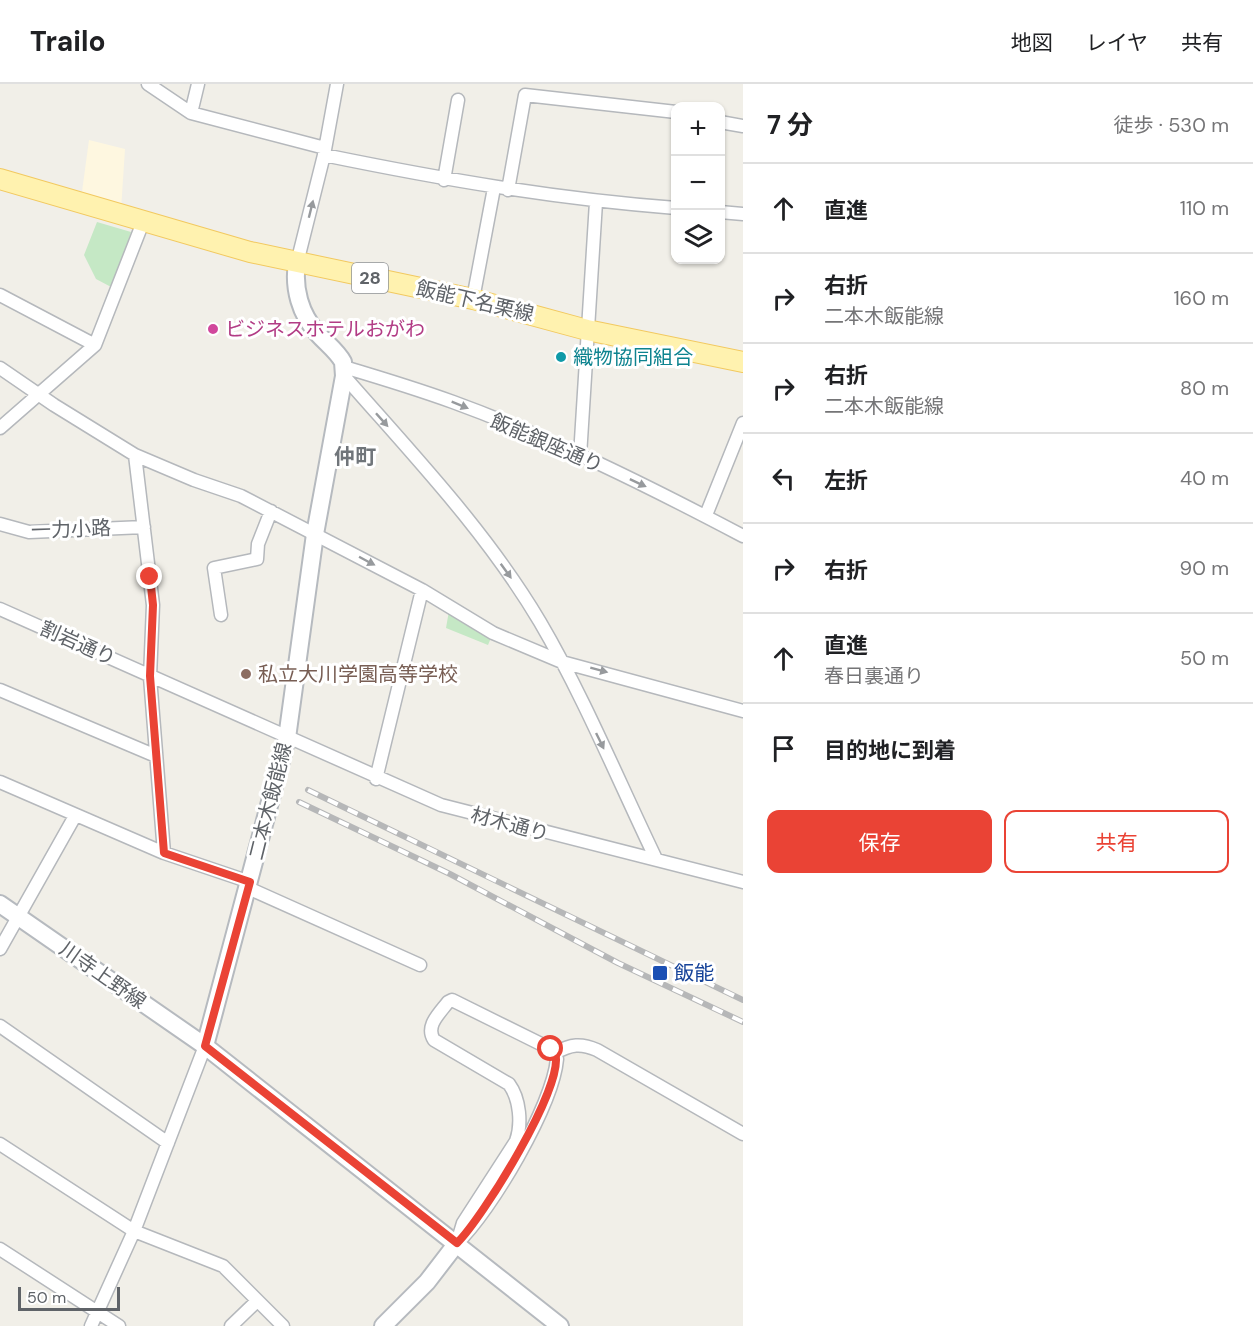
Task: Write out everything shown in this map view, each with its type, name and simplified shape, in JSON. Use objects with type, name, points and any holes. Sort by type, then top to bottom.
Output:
[{"type":"main road","name":"飯能下名栗線","points":[[0,179],[143,222],[297,263],[473,298],[587,330],[743,362]]},
{"type":"main road","points":[[297,263],[295,277],[297,292],[308,322],[340,356],[344,371]]},
{"type":"main road","name":"二本木飯能線","points":[[205,1046],[287,738],[315,534],[344,371]]},
{"type":"main road","name":"川寺上野線","points":[[0,904],[205,1046]]},
{"type":"main road","points":[[205,1046],[560,1326]]},
{"type":"main road","points":[[383,1326],[427,1282],[457,1243]]},
{"type":"street","points":[[148,84],[191,113],[324,152],[444,180],[596,202],[671,208]]},
{"type":"street","points":[[191,113],[198,84]]},
{"type":"street","points":[[297,263],[324,152],[337,84]]},
{"type":"street","points":[[508,190],[526,90],[671,111]]},
{"type":"street","points":[[444,180],[458,100]]},
{"type":"street","points":[[725,123],[743,126]]},
{"type":"street","points":[[473,298],[494,188]]},
{"type":"street","points":[[580,456],[596,202]]},
{"type":"street","points":[[725,212],[743,214]]},
{"type":"street","points":[[0,428],[95,345],[143,222]]},
{"type":"street","points":[[0,295],[95,345]]},
{"type":"street","points":[[0,368],[135,454],[194,480],[241,496],[422,590],[493,633],[562,662],[743,711]]},
{"type":"street","points":[[344,371],[459,505],[510,576],[562,662],[656,859]]},
{"type":"street","name":"飯能銀座通り","points":[[344,371],[455,403],[580,456],[706,515],[743,536]]},
{"type":"street","points":[[706,515],[743,423]]},
{"type":"street","points":[[135,454],[153,605],[150,676],[164,853]]},
{"type":"street","points":[[221,615],[214,568],[257,559],[258,544],[271,511]]},
{"type":"street","name":"一力小路","points":[[0,524],[29,532],[144,527]]},
{"type":"street","points":[[376,779],[422,590]]},
{"type":"street","name":"割岩通り","points":[[0,609],[287,738]]},
{"type":"street","points":[[0,690],[156,756]]},
{"type":"street","name":"材木通り","points":[[287,738],[441,806],[743,882]]},
{"type":"street","points":[[0,782],[164,853],[249,885],[420,965]]},
{"type":"street","points":[[0,949],[75,816]]},
{"type":"street","points":[[457,1243],[464,1223],[516,1141],[519,1111],[514,1090],[508,1084],[434,1040],[430,1035],[431,1026],[448,1002],[452,1000],[555,1053]]},
{"type":"street","points":[[0,1026],[168,1143]]},
{"type":"street","points":[[555,1053],[574,1044],[585,1045],[597,1050],[743,1134]]},
{"type":"street","points":[[91,1326],[134,1231],[205,1046]]},
{"type":"street","points":[[457,1243],[473,1228],[534,1124],[557,1066],[555,1053]]},
{"type":"street","points":[[0,1144],[134,1231],[223,1266],[283,1326]]},
{"type":"street","points":[[0,1249],[119,1326]]},
{"type":"street","points":[[231,1326],[257,1301]]},
{"type":"shaded area","points":[[89,140],[125,149],[121,210],[81,199]]},
{"type":"green space","points":[[97,222],[131,232],[113,288],[96,279],[84,255]]},
{"type":"green space","points":[[450,605],[493,633],[488,645],[446,628]]},
{"type":"railway","points":[[308,790],[743,1000]]},
{"type":"railway","points":[[299,802],[450,874],[618,963],[743,1022]]},
{"type":"place","name":"ビジネスホテルおがわ","points":[[213,329]]},
{"type":"place","name":"織物協同組合","points":[[561,357]]},
{"type":"place","name":"私立大川学園高等学校","points":[[246,674]]},
{"type":"place","name":"飯能","points":[[660,973]]},
{"type":"district","name":"仲町","points":[[355,457]]},
{"type":"route","points":[[150,577],[153,605],[150,676],[164,853],[250,882],[205,1046],[457,1243],[473,1228],[534,1124],[557,1066],[558,1059],[551,1049]]}]
